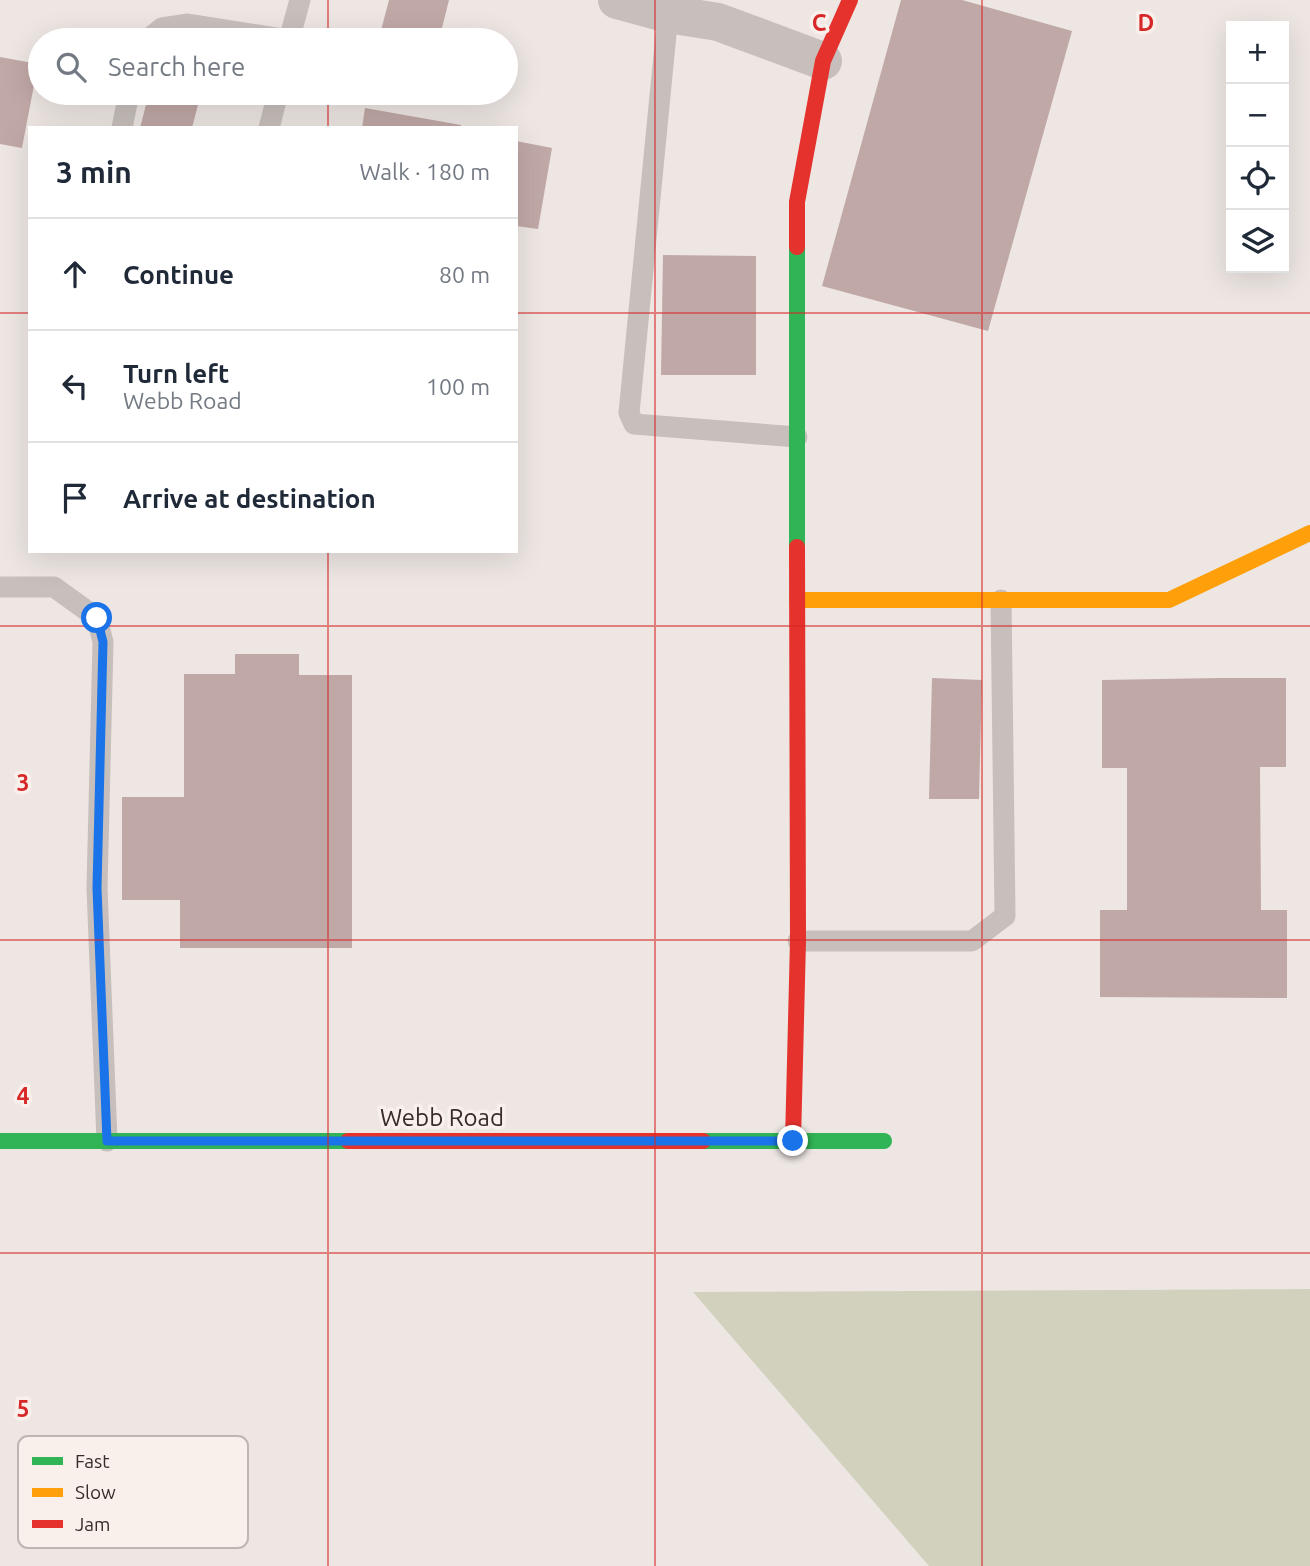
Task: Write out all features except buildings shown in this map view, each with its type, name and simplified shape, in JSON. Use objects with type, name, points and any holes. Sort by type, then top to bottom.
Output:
[{"type":"street","points":[[617,0],[673,7],[823,61]]},
{"type":"street","points":[[793,1141],[798,941],[797,202],[823,61],[850,0]]},
{"type":"street","points":[[797,600],[1170,600],[1310,533]]},
{"type":"street","name":"Webb Road","points":[[0,1141],[884,1141]]},
{"type":"lane","points":[[292,28],[300,0]]},
{"type":"lane","points":[[673,7],[629,414],[634,424],[797,437]]},
{"type":"lane","points":[[161,28],[188,24],[213,28]]},
{"type":"lane","points":[[122,126],[127,105]]},
{"type":"lane","points":[[270,126],[275,105]]},
{"type":"lane","points":[[0,587],[54,587],[97,618],[103,642],[97,888],[107,1141]]},
{"type":"lane","points":[[798,941],[972,941],[1005,916],[1001,600]]},
{"type":"green space","points":[[1310,1289],[1310,1566],[929,1566],[693,1292]]},
{"type":"traffic: fast","points":[[797,247],[797,547]]},
{"type":"traffic: fast","points":[[0,1141],[348,1141]]},
{"type":"traffic: fast","points":[[703,1141],[884,1141]]},
{"type":"traffic: slow","points":[[797,600],[1169,600],[1310,533]]},
{"type":"traffic: jam","points":[[797,247],[797,202],[823,61],[850,0]]},
{"type":"traffic: jam","points":[[793,1141],[798,941],[797,547]]},
{"type":"traffic: jam","points":[[348,1141],[703,1141]]},
{"type":"route","points":[[97,618],[103,642],[97,888],[107,1141],[793,1141]]}]
